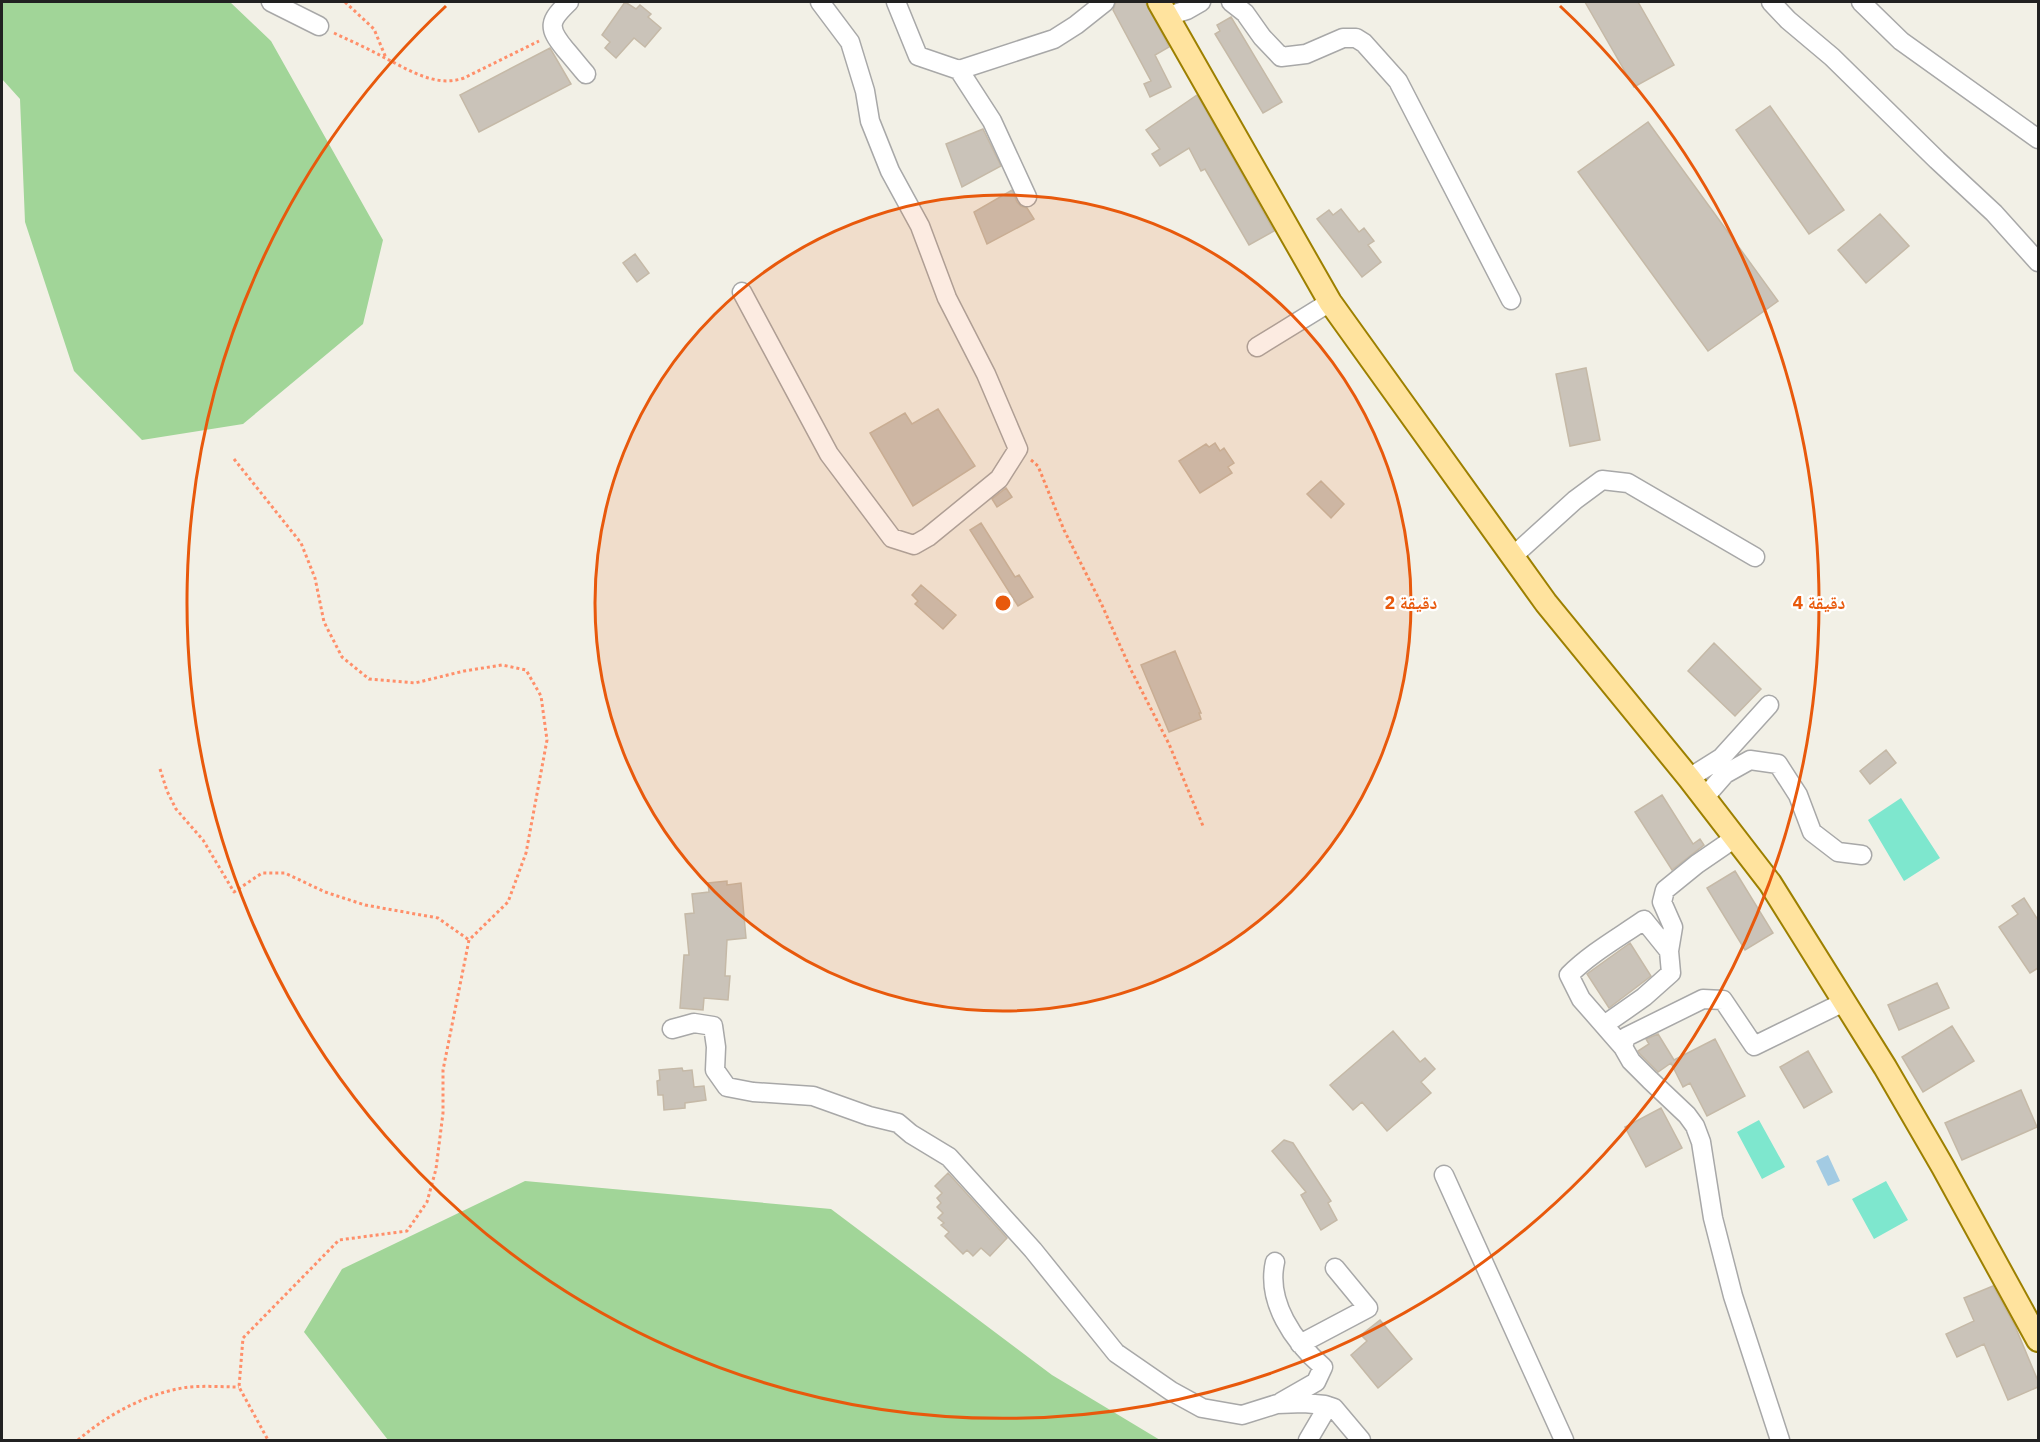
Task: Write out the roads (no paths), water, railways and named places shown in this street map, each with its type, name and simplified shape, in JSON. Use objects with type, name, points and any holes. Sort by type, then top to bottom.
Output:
[{"type":"main road","points":[[1163,9],[1330,302],[1546,603],[1689,778],[1770,883],[1885,1067],[2038,1340]]},
{"type":"street","points":[[271,2],[319,26]]},
{"type":"street","points":[[569,2],[555,18],[552,26],[553,34],[586,74]]},
{"type":"street","points":[[742,292],[829,454],[892,538],[914,546],[999,479],[1018,449],[986,374],[947,298],[920,226],[890,171],[870,120],[866,91],[850,42],[820,2]]},
{"type":"street","points":[[896,2],[918,56],[959,70],[1054,39],[1105,2]]},
{"type":"street","points":[[1163,9],[1187,10],[1201,2]]},
{"type":"street","points":[[1231,2],[1245,12],[1262,37],[1281,57],[1306,54],[1343,38],[1356,38],[1364,43],[1398,81],[1511,300]]},
{"type":"street","points":[[1771,2],[1788,20],[1832,57],[1994,213],[2038,262]]},
{"type":"street","points":[[1862,2],[1901,41],[2038,139]]},
{"type":"street","points":[[959,70],[992,121],[1027,197]]},
{"type":"street","points":[[1257,347],[1330,302]]},
{"type":"street","points":[[1512,557],[1575,500],[1602,480],[1628,483],[1755,556]]},
{"type":"street","points":[[1689,778],[1721,758],[1769,705]]},
{"type":"street","points":[[1704,798],[1725,774],[1750,760],[1778,764],[1798,795],[1812,832],[1838,852],[1862,855]]},
{"type":"street","points":[[1604,1025],[1644,997],[1671,973],[1669,951],[1672,927],[1662,902],[1665,890],[1735,838]]},
{"type":"street","points":[[1669,951],[1644,920],[1581,963],[1569,975],[1581,999],[1623,1047],[1631,1061],[1687,1115],[1695,1126],[1701,1142],[1713,1218],[1732,1296],[1780,1440]]},
{"type":"street","points":[[1623,1047],[1626,1037],[1703,999],[1723,1000],[1754,1046],[1844,1002]]},
{"type":"street","points":[[672,1029],[694,1023],[713,1026],[716,1047],[715,1070],[727,1087],[753,1092],[813,1096],[898,1124],[910,1134],[949,1157],[1033,1250],[1116,1353],[1171,1392],[1202,1408],[1242,1415],[1277,1404],[1316,1382],[1323,1367],[1305,1351],[1285,1322],[1271,1278],[1275,1262]]},
{"type":"street","points":[[1444,1175],[1564,1440]]},
{"type":"street","points":[[1300,1344],[1368,1308],[1335,1268]]},
{"type":"street","points":[[1277,1404],[1304,1403],[1334,1408],[1362,1440]]},
{"type":"street","points":[[1308,1440],[1328,1406]]},
{"type":"water","points":[[1828,1155],[1840,1181],[1828,1186],[1816,1161]]}]
